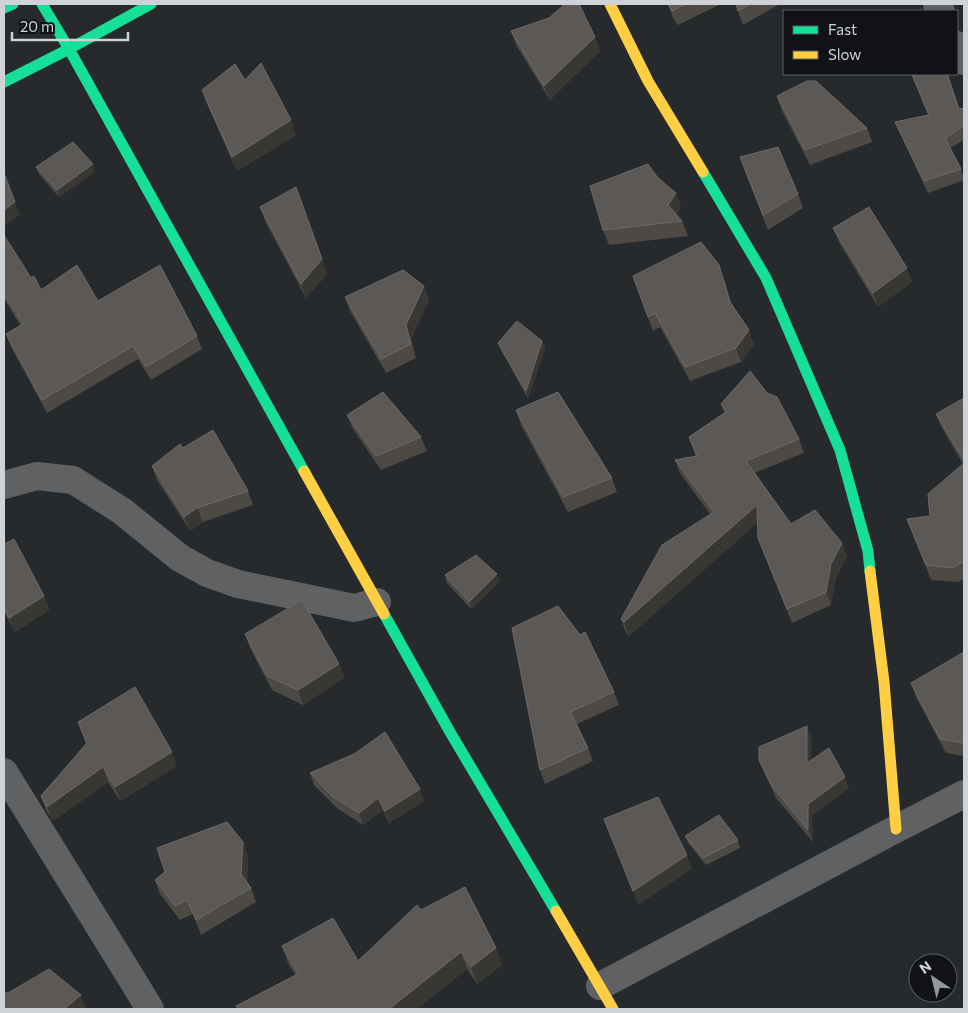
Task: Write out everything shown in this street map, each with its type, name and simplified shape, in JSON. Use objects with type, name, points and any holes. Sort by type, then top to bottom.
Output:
[{"type":"street","points":[[4,8],[13,4]]},
{"type":"street","points":[[42,4],[69,49],[450,732],[613,1009]]},
{"type":"street","points":[[4,82],[151,4]]},
{"type":"street","points":[[610,4],[648,81],[766,278],[840,450],[868,551],[884,682],[896,829]]},
{"type":"street","points":[[958,47],[964,61]]},
{"type":"street","points":[[4,484],[37,476],[73,480],[122,511],[180,558],[207,573],[238,584],[354,608],[377,602]]},
{"type":"street","points":[[4,772],[150,1009]]},
{"type":"street","points":[[600,986],[964,794]]},
{"type":"building","points":[[565,4],[579,4],[595,37],[544,86],[511,31],[549,18]]},
{"type":"building","points":[[668,4],[686,4],[672,11]]},
{"type":"building","points":[[736,4],[750,4],[738,11]]},
{"type":"building","points":[[261,63],[291,120],[232,157],[202,90],[235,64],[245,80]]},
{"type":"building","points":[[912,75],[947,75],[959,109],[964,108],[964,126],[945,138],[961,169],[924,181],[895,122],[929,115]]},
{"type":"building","points":[[807,81],[816,81],[867,128],[805,150],[777,96]]},
{"type":"building","points":[[73,142],[93,164],[57,190],[36,167]]},
{"type":"building","points":[[778,147],[798,194],[763,215],[740,157]]},
{"type":"building","points":[[648,164],[658,178],[676,193],[668,205],[682,221],[603,230],[590,186]]},
{"type":"building","points":[[4,173],[15,202],[4,210]]},
{"type":"building","points":[[296,187],[322,259],[301,284],[260,207]]},
{"type":"building","points":[[869,207],[907,268],[873,293],[833,228]]},
{"type":"building","points":[[4,235],[31,278],[34,276],[41,290],[77,265],[98,301],[160,265],[197,336],[146,367],[133,346],[42,400],[6,334],[23,324],[4,294]]},
{"type":"building","points":[[701,242],[719,265],[730,302],[749,330],[736,348],[685,367],[655,313],[648,317],[633,276]]},
{"type":"building","points":[[403,270],[424,286],[406,325],[411,344],[381,359],[345,297]]},
{"type":"building","points":[[517,321],[542,341],[526,391],[498,343]]},
{"type":"building","points":[[750,371],[767,393],[777,397],[799,439],[746,461],[791,524],[815,510],[842,543],[831,564],[826,592],[787,609],[758,538],[757,505],[624,622],[621,619],[662,545],[714,512],[675,460],[697,456],[689,437],[726,412],[721,404]]},
{"type":"building","points":[[383,392],[421,437],[376,456],[347,415]]},
{"type":"building","points":[[558,392],[612,478],[563,497],[516,410]]},
{"type":"building","points":[[964,398],[964,460],[936,414]]},
{"type":"building","points":[[213,430],[248,491],[197,508],[184,517],[152,466],[180,444],[183,448]]},
{"type":"building","points":[[964,463],[964,561],[953,568],[926,565],[907,519],[930,516],[928,494]]},
{"type":"building","points":[[14,539],[44,596],[9,618],[4,608],[4,544]]},
{"type":"building","points":[[476,555],[497,574],[469,602],[445,575]]},
{"type":"building","points":[[302,600],[339,664],[298,690],[267,676],[245,634]]},
{"type":"building","points":[[558,606],[580,635],[585,632],[614,692],[570,712],[588,748],[540,770],[512,628]]},
{"type":"building","points":[[964,652],[964,743],[940,739],[911,683]]},
{"type":"building","points":[[135,687],[172,752],[115,787],[103,767],[47,807],[41,796],[87,743],[78,722]]},
{"type":"building","points":[[807,726],[807,763],[829,748],[845,777],[808,804],[808,830],[772,786],[759,760],[759,747]]},
{"type":"building","points":[[385,732],[420,789],[385,811],[378,798],[359,813],[333,797],[310,773],[354,754]]},
{"type":"building","points":[[658,797],[687,855],[633,891],[604,819]]},
{"type":"building","points":[[719,815],[738,840],[703,858],[685,836]]},
{"type":"building","points":[[227,822],[243,842],[241,874],[251,888],[196,920],[187,900],[175,906],[155,880],[165,872],[157,848]]},
{"type":"building","points":[[465,887],[496,948],[471,967],[461,952],[389,1009],[239,1009],[236,1006],[298,974],[282,946],[333,918],[358,961],[417,905],[421,910]]},
{"type":"building","points":[[49,969],[81,995],[64,1009],[4,1009],[4,993],[8,993]]},
{"type":"traffic: fast","points":[[4,8],[13,4]]},
{"type":"traffic: fast","points":[[42,4],[69,49],[304,471]]},
{"type":"traffic: fast","points":[[4,82],[151,4]]},
{"type":"traffic: fast","points":[[703,172],[766,278],[840,450],[868,551],[870,571]]},
{"type":"traffic: fast","points":[[384,614],[450,732],[556,911]]},
{"type":"traffic: slow","points":[[610,4],[648,81],[703,172]]},
{"type":"traffic: slow","points":[[304,471],[384,614]]},
{"type":"traffic: slow","points":[[870,571],[884,682],[896,829]]},
{"type":"traffic: slow","points":[[556,911],[613,1009]]}]
